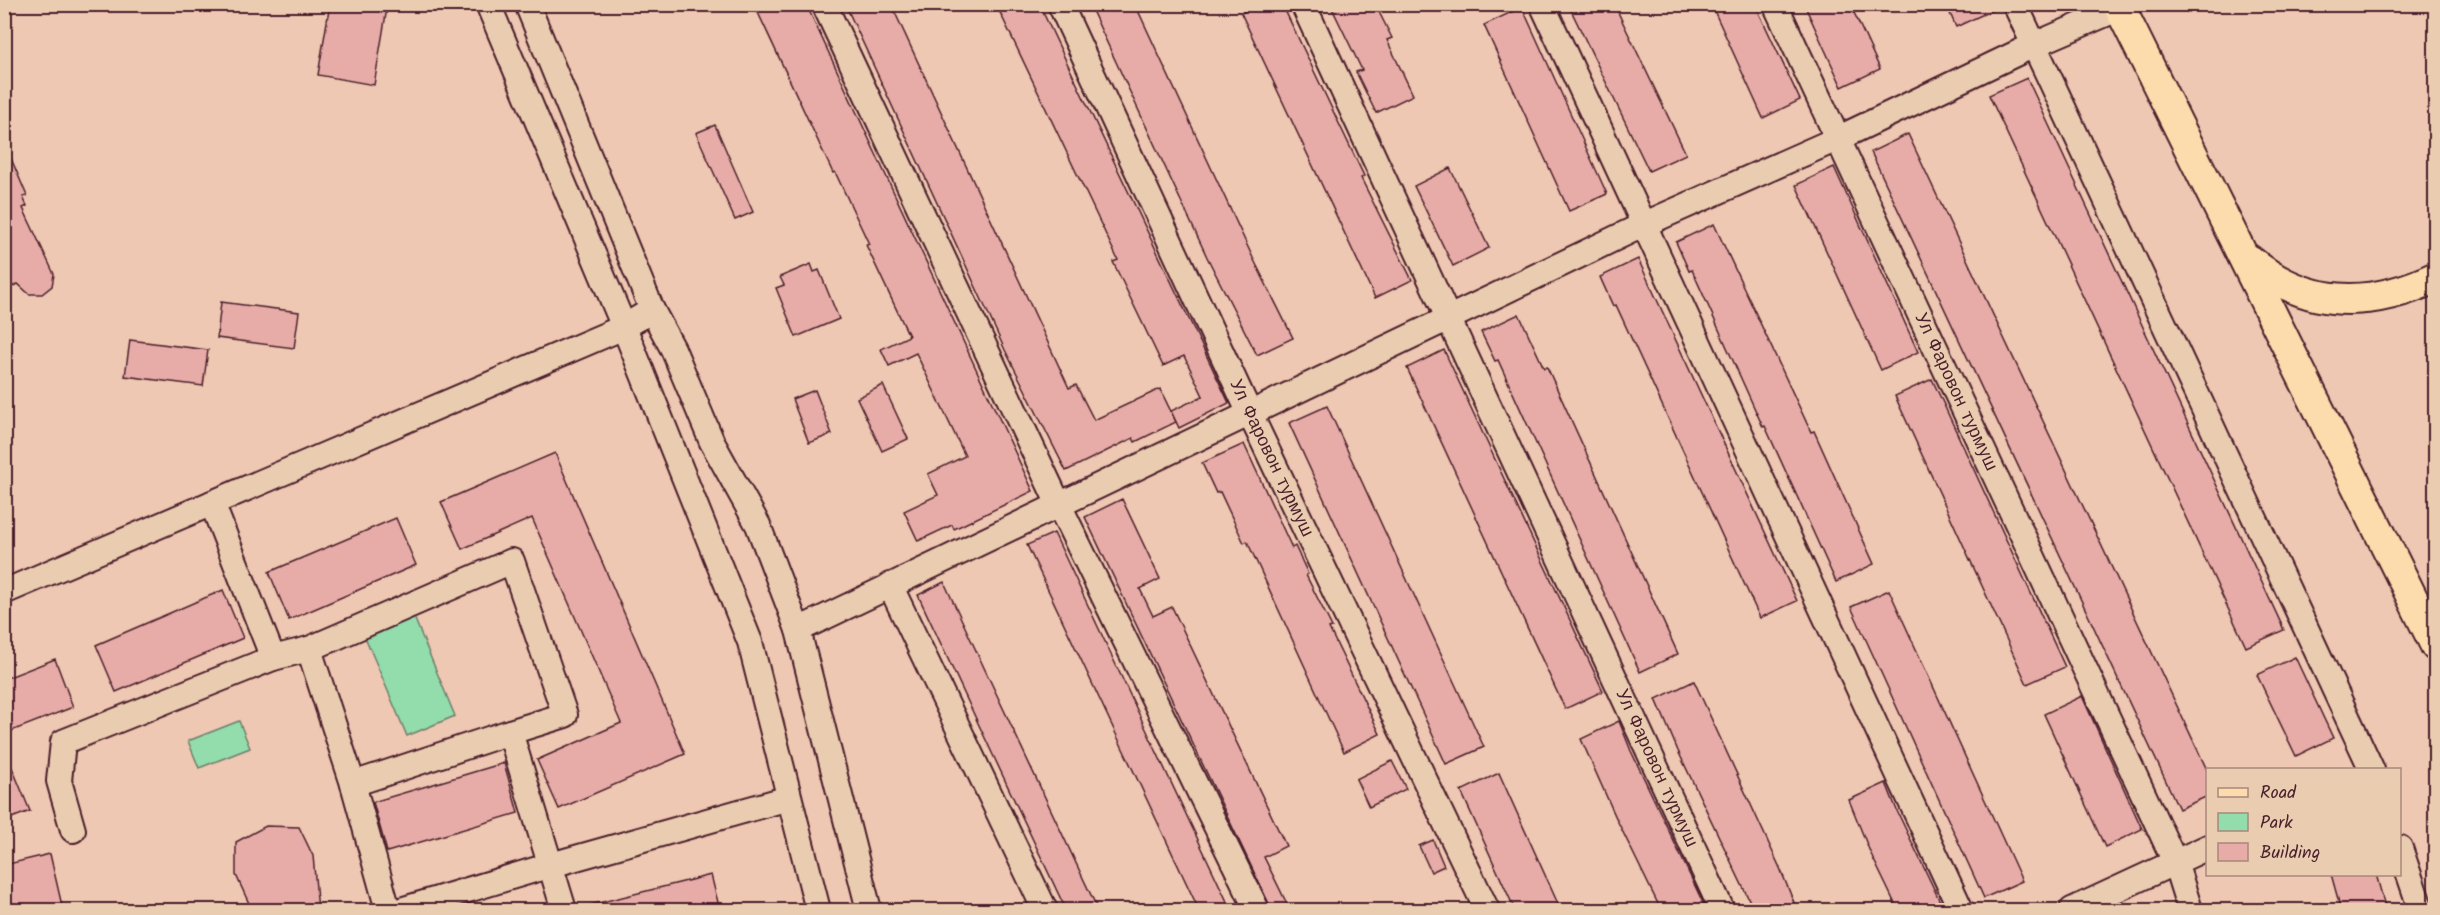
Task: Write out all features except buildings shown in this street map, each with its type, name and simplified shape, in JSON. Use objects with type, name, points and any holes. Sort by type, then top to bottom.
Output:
[{"type":"main road","points":[[2119,6],[2436,646]]},
{"type":"main road","points":[[2244,256],[2285,286],[2325,297],[2355,299],[2383,297],[2436,278]]},
{"type":"street","points":[[488,4],[624,327],[750,642],[818,910]]},
{"type":"street","points":[[528,4],[652,310],[673,349],[712,442],[758,525],[798,630],[869,910]]},
{"type":"street","points":[[824,4],[1059,505],[1257,910]]},
{"type":"street","name":"Ул Фаровон турмуш","points":[[1060,4],[1250,414],[1487,910]]},
{"type":"street","name":"Ул Фаровон турмуш","points":[[1303,4],[1722,910]]},
{"type":"street","points":[[1542,4],[1961,910]]},
{"type":"street","name":"Ул Фаровон турмуш","points":[[1774,4],[2175,862],[2190,910]]},
{"type":"street","points":[[2015,4],[2372,768]]},
{"type":"street","points":[[798,630],[1645,224],[1837,139],[2119,6]]},
{"type":"street","points":[[4,592],[624,327],[652,310]]},
{"type":"street","points":[[212,503],[273,658]]},
{"type":"street","points":[[73,830],[59,781],[63,742],[273,658],[309,649],[512,561],[565,715],[353,784]]},
{"type":"street","points":[[890,585],[1045,910]]},
{"type":"street","points":[[309,649],[353,784],[388,910]]},
{"type":"street","points":[[510,732],[564,910]]},
{"type":"street","points":[[401,910],[789,798]]},
{"type":"street","points":[[2072,910],[2206,848]]},
{"type":"street","points":[[2401,851],[2421,910]]},
{"type":"green space","points":[[414,617],[455,716],[407,736],[365,637]]},
{"type":"green space","points":[[239,721],[250,748],[199,768],[188,741]]}]
